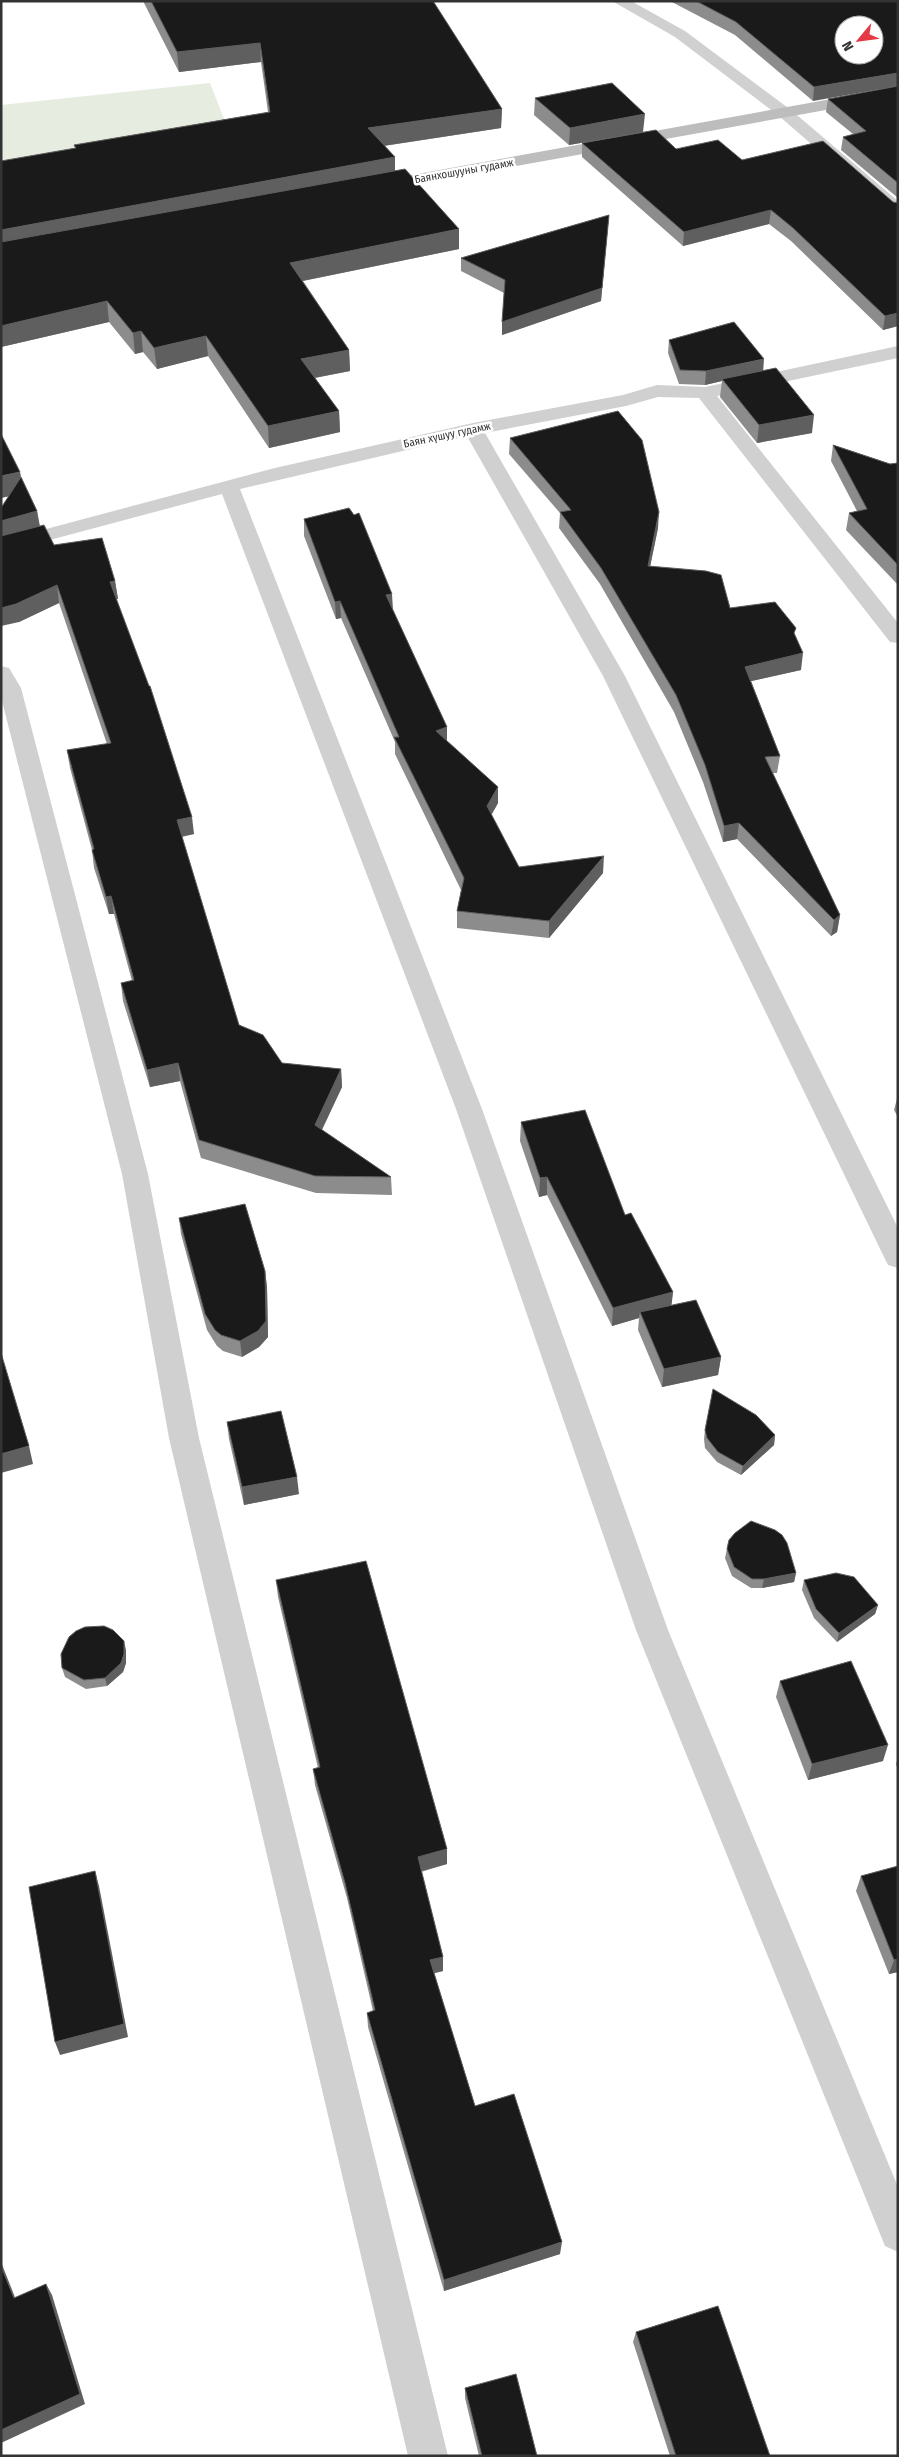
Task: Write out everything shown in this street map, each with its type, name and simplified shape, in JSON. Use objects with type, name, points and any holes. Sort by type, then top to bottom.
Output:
[{"type":"main road","name":"Баянхошууны гудамж","points":[[366,188],[898,92]]},
{"type":"street","points":[[619,1],[680,34],[785,112],[898,210]]},
{"type":"street","name":"Баян хүшуу гудамж","points":[[1,547],[282,472],[473,429],[626,400],[657,391],[705,393],[898,352]]},
{"type":"street","points":[[705,393],[898,637]]},
{"type":"street","points":[[473,429],[614,676],[898,1257]]},
{"type":"street","points":[[229,486],[469,1109],[652,1630],[898,2233]]},
{"type":"street","points":[[1,673],[10,688],[135,1174],[184,1438],[428,2456]]},
{"type":"shaded area","points":[[210,83],[231,137],[1,162],[1,105]]},
{"type":"building","points":[[151,1],[433,1],[502,109],[368,128],[395,157],[1,230],[1,161],[76,148],[74,145],[270,112],[260,43],[177,52]]},
{"type":"building","points":[[696,1],[898,1],[898,73],[814,87],[736,22]]},
{"type":"building","points":[[612,83],[645,114],[570,128],[535,98]]},
{"type":"building","points":[[898,86],[898,183],[843,137],[866,131],[828,99]]},
{"type":"building","points":[[656,130],[676,149],[718,140],[742,160],[823,141],[893,202],[898,203],[898,313],[885,316],[793,228],[771,210],[684,232],[582,143]]},
{"type":"building","points":[[405,169],[459,229],[290,263],[349,350],[301,359],[339,411],[268,426],[206,336],[154,348],[141,331],[133,333],[107,301],[1,326],[1,242]]},
{"type":"building","points":[[609,215],[602,288],[502,322],[505,280],[461,258]]},
{"type":"building","points":[[734,322],[764,359],[706,371],[680,370],[669,340]]},
{"type":"building","points":[[776,368],[814,415],[759,425],[722,379]]},
{"type":"building","points":[[618,411],[642,440],[659,512],[648,566],[706,571],[721,575],[730,608],[775,602],[796,628],[794,633],[803,653],[745,667],[780,756],[765,757],[840,915],[834,920],[739,823],[724,826],[705,765],[676,695],[601,568],[560,512],[571,510],[510,438]]},
{"type":"building","points":[[1,434],[20,472],[1,476]]},
{"type":"building","points":[[833,445],[890,464],[898,463],[898,565],[849,513],[867,509]]},
{"type":"building","points":[[21,477],[37,511],[1,521],[1,508]]},
{"type":"building","points":[[349,508],[354,515],[359,513],[392,594],[386,595],[447,727],[436,731],[498,787],[487,806],[519,867],[604,856],[549,921],[457,911],[464,878],[394,737],[399,737],[340,601],[335,602],[304,519]]},
{"type":"building","points":[[44,525],[54,545],[102,538],[115,581],[110,582],[150,686],[192,817],[177,820],[239,1025],[263,1035],[282,1063],[341,1069],[315,1125],[391,1177],[315,1176],[199,1140],[178,1063],[147,1070],[121,983],[134,980],[111,896],[106,897],[92,850],[94,849],[67,750],[111,743],[57,585],[16,604],[1,608],[1,536]]},
{"type":"building","points":[[585,1110],[625,1215],[631,1213],[673,1292],[613,1308],[547,1177],[540,1178],[521,1122]]},
{"type":"building","points":[[245,1204],[265,1271],[266,1321],[258,1331],[240,1341],[221,1335],[215,1330],[205,1314],[179,1218]]},
{"type":"building","points":[[696,1300],[721,1357],[664,1369],[640,1312]]},
{"type":"building","points":[[1,1353],[29,1446],[1,1454]]},
{"type":"building","points":[[713,1389],[756,1415],[775,1435],[743,1466],[718,1452],[707,1438],[705,1430]]},
{"type":"building","points":[[281,1411],[297,1477],[242,1487],[227,1422]]},
{"type":"building","points":[[751,1521],[775,1530],[782,1535],[787,1543],[796,1573],[764,1579],[752,1579],[734,1567],[727,1549],[729,1540]]},
{"type":"building","points":[[366,1561],[447,1849],[418,1857],[443,1957],[430,1960],[475,2106],[514,2094],[562,2242],[444,2280],[367,2013],[375,2010],[345,1883],[313,1769],[320,1767],[276,1580]]},
{"type":"building","points":[[836,1573],[854,1577],[878,1605],[839,1633],[816,1609],[804,1580]]},
{"type":"building","points":[[104,1626],[113,1630],[124,1641],[124,1654],[121,1663],[105,1678],[84,1680],[62,1668],[61,1654],[69,1637],[85,1627]]},
{"type":"building","points":[[851,1661],[888,1745],[812,1764],[780,1681]]},
{"type":"building","points":[[898,1866],[898,1959],[894,1960],[861,1876]]},
{"type":"building","points":[[95,1871],[124,2024],[55,2042],[29,1887]]},
{"type":"building","points":[[1,2266],[14,2298],[46,2284],[80,2394],[1,2430]]},
{"type":"building","points":[[718,2306],[770,2456],[676,2456],[636,2332]]},
{"type":"building","points":[[516,2374],[537,2456],[482,2456],[465,2388]]}]
